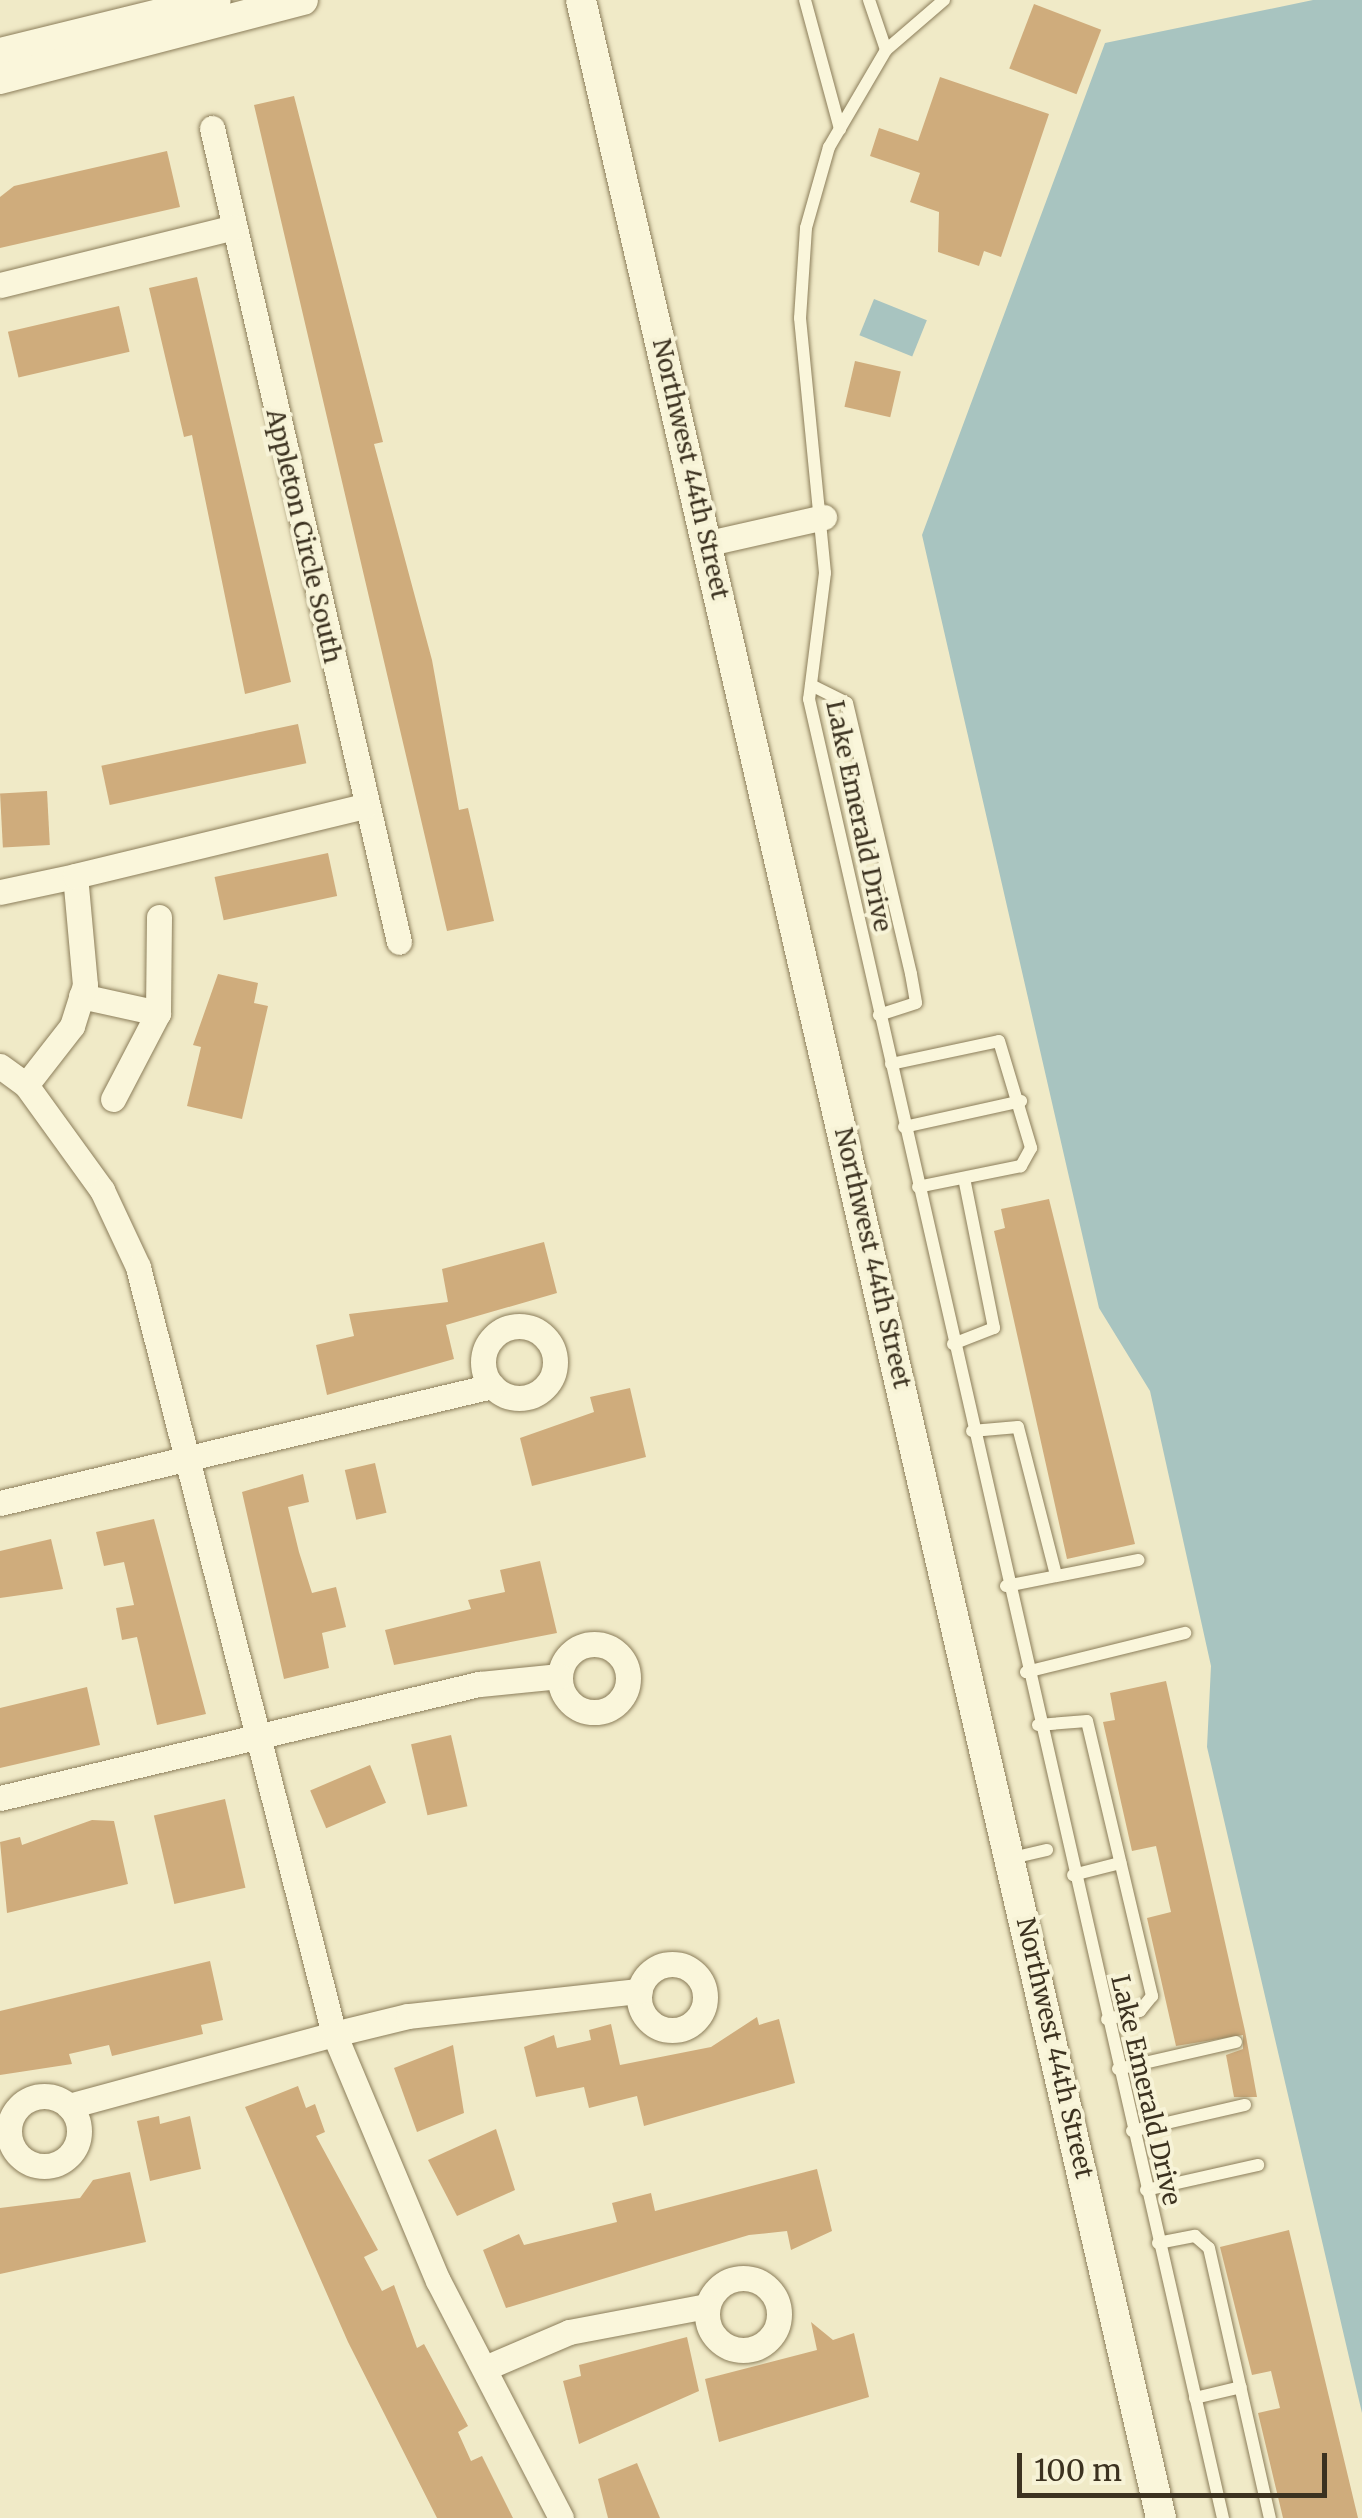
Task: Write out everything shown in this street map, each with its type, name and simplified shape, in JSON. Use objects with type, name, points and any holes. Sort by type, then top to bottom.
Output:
[{"type":"street","points":[[0,53],[216,0]]},
{"type":"street","points":[[0,79],[302,0]]},
{"type":"street","name":"Northwest 44th Street","points":[[580,0],[1012,1858],[1161,2518]]},
{"type":"street","name":"Appleton Circle South","points":[[212,128],[399,942]]},
{"type":"street","points":[[0,285],[234,227]]},
{"type":"street","points":[[708,543],[824,516]]},
{"type":"street","points":[[0,892],[365,806]]},
{"type":"street","points":[[26,1085],[72,1026],[81,996],[74,876]]},
{"type":"street","points":[[114,1099],[158,1013],[158,917]]},
{"type":"street","points":[[81,996],[158,1013]]},
{"type":"street","points":[[0,1066],[26,1085],[102,1190],[138,1266],[252,1737],[334,2034],[368,2127],[561,2518]]},
{"type":"street","points":[[0,1503],[492,1386]]},
{"type":"street","points":[[0,1798],[531,1673],[560,1676]]},
{"type":"street","points":[[69,2106],[408,2016],[640,1991]]},
{"type":"street","points":[[485,2368],[569,2332],[707,2306]]},
{"type":"lane","points":[[805,0],[840,129]]},
{"type":"lane","points":[[869,0],[886,50]]},
{"type":"lane","name":"Lake Emerald Drive","points":[[944,0],[886,50],[840,129],[806,228],[800,318],[824,516],[811,685],[1006,1586],[1223,2518]]},
{"type":"lane","points":[[811,685],[847,703],[911,974],[916,1003],[880,1016]]},
{"type":"lane","points":[[890,1064],[999,1041],[1020,1100],[1029,1162],[918,1187]]},
{"type":"lane","points":[[904,1126],[1020,1100]]},
{"type":"lane","points":[[952,1344],[994,1328],[964,1178]]},
{"type":"lane","points":[[972,1431],[1018,1427],[1056,1575]]},
{"type":"lane","points":[[1006,1586],[1138,1560]]},
{"type":"lane","points":[[1026,1672],[1185,1633]]},
{"type":"lane","points":[[1038,1725],[1088,1721],[1151,2002],[1106,2019]]},
{"type":"lane","points":[[1012,1858],[1047,1850]]},
{"type":"lane","points":[[1073,1874],[1120,1863]]},
{"type":"lane","points":[[1118,2069],[1236,2042]]},
{"type":"lane","points":[[1132,2130],[1245,2105]]},
{"type":"lane","points":[[1146,2190],[1258,2164]]},
{"type":"lane","points":[[1158,2243],[1195,2236],[1209,2248],[1270,2518]]},
{"type":"lane","points":[[1195,2398],[1241,2387]]},
{"type":"water","points":[[1313,0],[1362,0],[1362,2413],[1207,1747],[1211,1666],[1150,1391],[1099,1308],[922,535],[1105,43]]},
{"type":"water","points":[[874,299],[927,320],[912,357],[859,335]]},
{"type":"building","points":[[1034,4],[1101,30],[1076,94],[1009,68]]},
{"type":"building","points":[[940,77],[1049,114],[1001,257],[984,251],[979,266],[938,252],[939,212],[910,202],[920,173],[870,156],[879,128],[918,141]]},
{"type":"building","points":[[294,96],[383,442],[374,444],[432,660],[459,810],[468,808],[494,921],[447,931],[254,105]]},
{"type":"building","points":[[167,151],[180,207],[0,248],[0,197],[14,186]]},
{"type":"building","points":[[197,277],[291,682],[245,694],[192,435],[184,437],[149,288]]},
{"type":"building","points":[[119,306],[130,352],[18,377],[8,332]]},
{"type":"building","points":[[855,361],[901,372],[890,417],[844,407]]},
{"type":"building","points":[[298,724],[306,763],[110,805],[101,766]]},
{"type":"building","points":[[47,791],[50,845],[3,847],[0,793]]},
{"type":"building","points":[[328,853],[337,896],[224,920],[215,877]]},
{"type":"building","points":[[218,974],[258,983],[254,1003],[268,1006],[242,1119],[187,1106],[201,1047],[193,1045]]},
{"type":"building","points":[[1049,1199],[1135,1544],[1067,1559],[994,1231],[1005,1228],[1001,1209]]},
{"type":"building","points":[[544,1242],[557,1293],[446,1325],[454,1359],[327,1395],[316,1345],[354,1336],[349,1314],[448,1302],[442,1269]]},
{"type":"building","points":[[630,1388],[646,1457],[532,1486],[520,1438],[594,1412],[590,1397]]},
{"type":"building","points":[[375,1463],[386,1513],[356,1520],[345,1470]]},
{"type":"building","points":[[303,1474],[309,1502],[288,1507],[299,1552],[312,1593],[336,1587],[346,1627],[322,1633],[329,1668],[284,1679],[242,1492]]},
{"type":"building","points":[[154,1519],[206,1714],[157,1725],[137,1637],[122,1640],[116,1608],[134,1605],[124,1562],[104,1566],[96,1532]]},
{"type":"building","points":[[51,1539],[63,1589],[0,1598],[0,1551]]},
{"type":"building","points":[[540,1561],[557,1633],[394,1665],[385,1630],[471,1609],[468,1600],[505,1592],[500,1570]]},
{"type":"building","points":[[1166,1681],[1257,2097],[1234,2097],[1226,2055],[1243,2049],[1243,2035],[1176,2046],[1147,1918],[1171,1912],[1156,1846],[1132,1851],[1103,1722],[1115,1720],[1110,1693]]},
{"type":"building","points":[[87,1687],[100,1745],[0,1768],[0,1708]]},
{"type":"building","points":[[451,1735],[467,1806],[427,1815],[411,1744]]},
{"type":"building","points":[[370,1765],[386,1803],[326,1828],[310,1790]]},
{"type":"building","points":[[225,1799],[245,1888],[174,1904],[154,1815]]},
{"type":"building","points":[[92,1820],[114,1821],[128,1884],[7,1913],[0,1842],[20,1837],[22,1845]]},
{"type":"building","points":[[210,1961],[223,2020],[201,2025],[203,2034],[112,2056],[109,2045],[69,2054],[72,2064],[0,2075],[0,2011]]},
{"type":"building","points":[[757,2017],[759,2025],[779,2019],[795,2083],[644,2126],[637,2096],[589,2108],[584,2087],[536,2097],[524,2047],[554,2035],[557,2048],[591,2040],[589,2030],[611,2024],[620,2065],[711,2047]]},
{"type":"building","points":[[453,2045],[464,2113],[417,2132],[394,2068]]},
{"type":"building","points":[[298,2086],[306,2108],[315,2104],[325,2132],[316,2136],[378,2250],[364,2257],[382,2291],[394,2285],[417,2348],[424,2344],[468,2426],[458,2432],[471,2461],[482,2456],[513,2518],[437,2518],[348,2342],[245,2107]]},
{"type":"building","points":[[159,2116],[160,2124],[190,2116],[201,2169],[150,2181],[137,2121]]},
{"type":"building","points":[[496,2129],[515,2190],[457,2216],[428,2160]]},
{"type":"building","points":[[817,2169],[832,2231],[791,2250],[787,2231],[749,2235],[506,2308],[483,2250],[519,2234],[524,2245],[617,2222],[612,2203],[651,2193],[655,2211]]},
{"type":"building","points":[[130,2172],[146,2242],[0,2274],[0,2208],[80,2198],[93,2180]]},
{"type":"building","points":[[1289,2230],[1358,2518],[1283,2518],[1258,2413],[1280,2408],[1271,2371],[1252,2375],[1220,2247]]},
{"type":"building","points":[[811,2322],[833,2340],[854,2333],[869,2397],[719,2442],[705,2379],[817,2350]]},
{"type":"building","points":[[687,2337],[699,2391],[579,2444],[563,2381],[581,2376],[579,2365]]},
{"type":"building","points":[[637,2463],[660,2518],[608,2518],[598,2479]]}]
